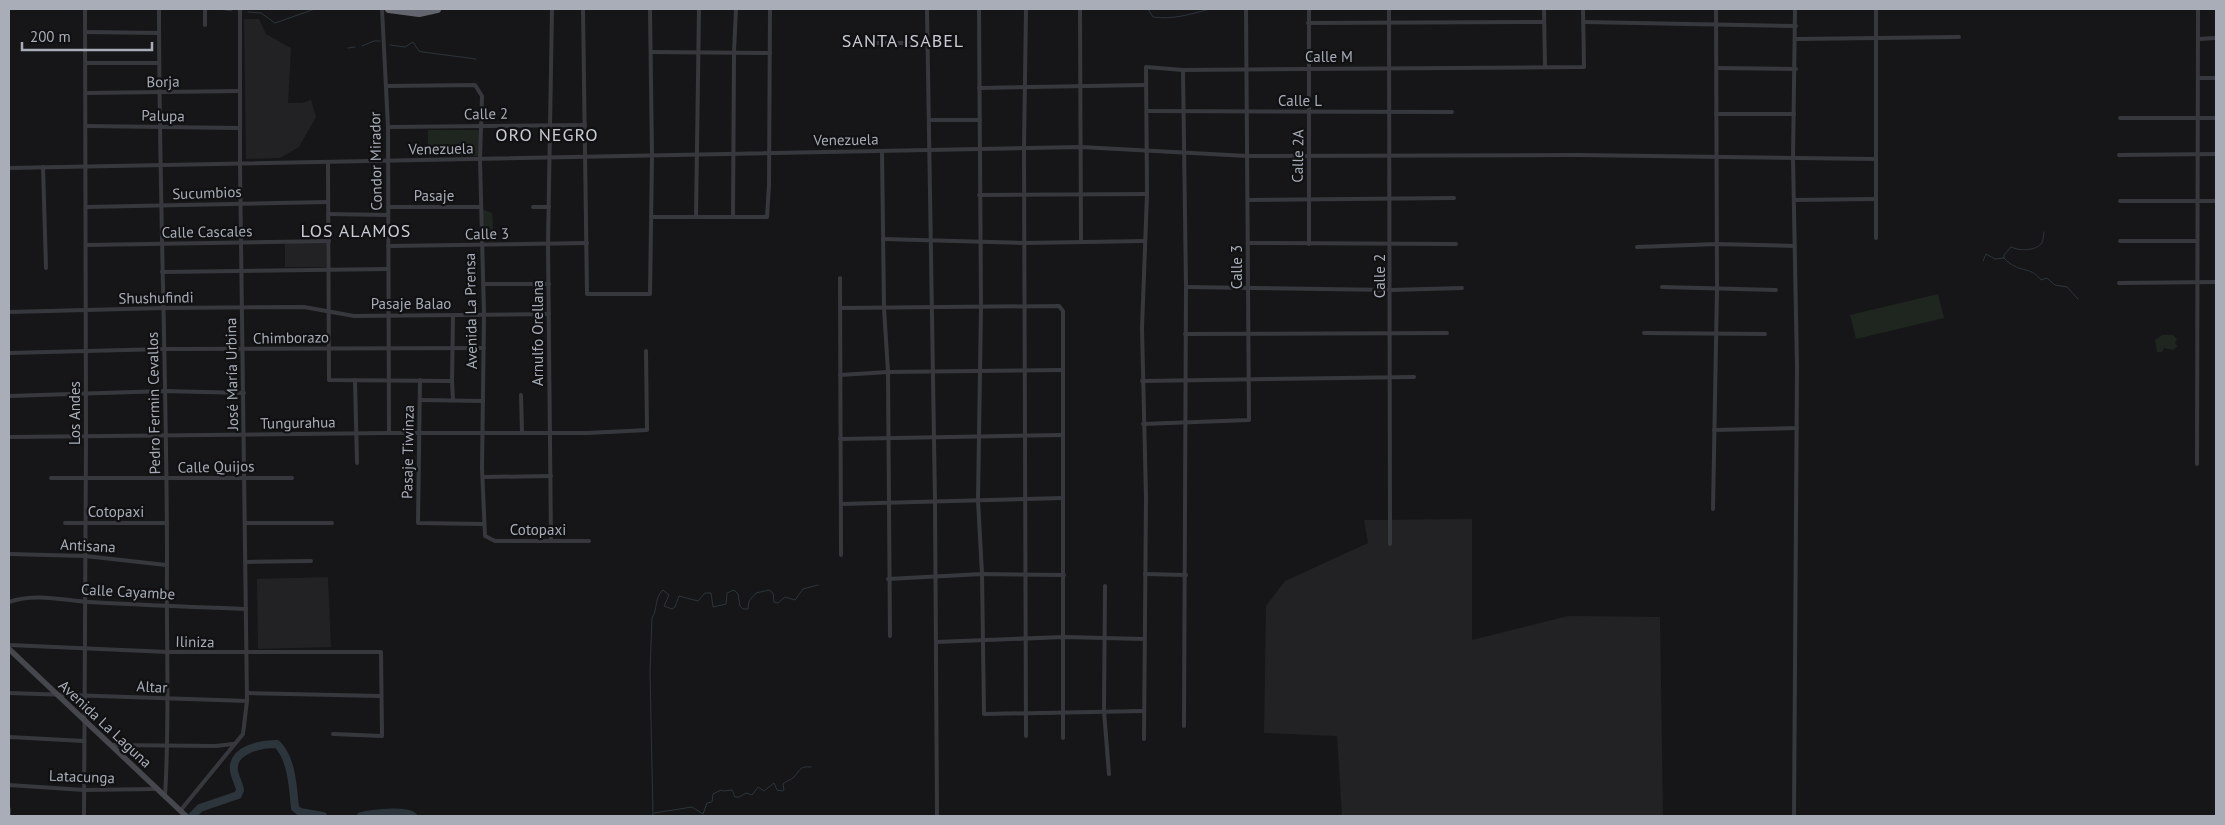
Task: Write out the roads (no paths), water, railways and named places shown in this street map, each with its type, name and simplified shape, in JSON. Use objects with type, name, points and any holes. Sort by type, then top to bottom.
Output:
[{"type":"highway","points":[[389,9],[419,13],[437,9]]},
{"type":"street","name":"Los Andes","points":[[84,816],[86,523],[85,9]]},
{"type":"street","name":"Pedro Fermin Cevallos","points":[[159,9],[160,206],[164,308],[169,699],[165,797]]},
{"type":"street","points":[[205,9],[205,25]]},
{"type":"street","name":"José María Urbina","points":[[234,744],[243,734],[246,722],[247,701],[245,434],[240,203],[240,9]]},
{"type":"street","name":"Condor Mirador","points":[[382,9],[388,127],[389,433]]},
{"type":"street","name":"Arnulfo Orellana","points":[[551,542],[548,158],[552,9]]},
{"type":"street","points":[[583,9],[587,243],[586,294],[650,294],[652,156],[650,9]]},
{"type":"street","points":[[696,217],[699,9]]},
{"type":"street","points":[[733,217],[736,9]]},
{"type":"street","points":[[651,217],[767,217],[769,185],[770,9]]},
{"type":"street","points":[[927,9],[936,576],[937,816]]},
{"type":"street","points":[[979,9],[980,436],[978,500],[982,574],[984,714],[1143,711]]},
{"type":"street","points":[[1026,9],[1024,147],[1026,736]]},
{"type":"street","points":[[1080,9],[1082,86],[1081,242]]},
{"type":"street","name":"Calle 3","points":[[1143,424],[1250,420],[1248,380],[1249,200],[1246,112],[1246,9]]},
{"type":"street","name":"Calle 2A","points":[[1309,9],[1309,244]]},
{"type":"street","name":"Calle 2","points":[[1389,9],[1391,245],[1390,544]]},
{"type":"street","points":[[1544,9],[1544,66]]},
{"type":"street","points":[[1583,9],[1584,22],[1796,26]]},
{"type":"street","points":[[1713,509],[1717,333],[1716,9]]},
{"type":"street","points":[[1794,816],[1797,428],[1793,158],[1796,68],[1795,9]]},
{"type":"street","points":[[1876,9],[1876,238]]},
{"type":"street","points":[[2197,464],[2198,9]]},
{"type":"street","points":[[1308,23],[1476,24],[1544,22]]},
{"type":"street","name":"Calle M","points":[[1145,84],[1146,67],[1183,70],[1476,66],[1584,67],[1584,22]]},
{"type":"street","points":[[85,32],[159,32]]},
{"type":"street","points":[[1796,39],[1960,37]]},
{"type":"street","points":[[2198,39],[2216,38]]},
{"type":"street","points":[[873,43],[927,42]]},
{"type":"street","points":[[651,52],[770,53]]},
{"type":"street","points":[[86,63],[160,63]]},
{"type":"street","points":[[1717,68],[1796,68]]},
{"type":"street","points":[[1183,70],[1186,287],[1184,379],[1186,575],[1184,726]]},
{"type":"street","points":[[2198,78],[2216,78]]},
{"type":"street","points":[[979,88],[1145,84],[1147,111],[1147,194],[1142,380],[1146,498],[1144,739]]},
{"type":"street","name":"Avenida La Prensa","points":[[386,86],[475,85],[482,96],[480,160],[484,314],[483,524],[487,538]]},
{"type":"street","name":"Borja","points":[[86,93],[160,94],[240,91]]},
{"type":"street","name":"Calle L","points":[[1147,111],[1452,112]]},
{"type":"street","points":[[1716,114],[1794,114]]},
{"type":"street","points":[[2120,118],[2216,118]]},
{"type":"street","points":[[928,120],[980,120]]},
{"type":"street","name":"Calle 2","points":[[388,127],[585,125]]},
{"type":"street","name":"Palupa","points":[[86,126],[240,128]]},
{"type":"street","name":"Venezuela","points":[[9,168],[160,164],[240,165],[1024,147],[1081,147],[1184,154]]},
{"type":"street","points":[[882,151],[884,308],[888,372],[888,579],[890,636]]},
{"type":"street","points":[[1184,154],[1247,156],[1876,159]]},
{"type":"street","points":[[2119,155],[2216,154]]},
{"type":"street","points":[[328,162],[329,380],[452,380]]},
{"type":"street","points":[[43,167],[46,268]]},
{"type":"street","points":[[979,195],[1147,194]]},
{"type":"street","points":[[1249,200],[1454,198]]},
{"type":"street","points":[[1794,200],[1875,200]]},
{"type":"street","points":[[2120,201],[2216,200]]},
{"type":"street","name":"Sucumbios","points":[[86,207],[328,202]]},
{"type":"street","name":"Pasaje","points":[[388,207],[481,208]]},
{"type":"street","points":[[533,207],[549,207]]},
{"type":"street","points":[[328,214],[388,215]]},
{"type":"street","points":[[883,239],[930,242],[1024,243],[1145,241]]},
{"type":"street","name":"Calle Cascales","points":[[86,245],[329,241]]},
{"type":"street","points":[[2120,241],[2198,241]]},
{"type":"street","name":"Calle 3","points":[[388,246],[587,243]]},
{"type":"street","points":[[1248,243],[1456,244]]},
{"type":"street","points":[[1637,247],[1717,244],[1795,246]]},
{"type":"street","points":[[162,272],[388,269]]},
{"type":"street","points":[[840,278],[841,555]]},
{"type":"street","points":[[2120,283],[2216,282]]},
{"type":"street","points":[[483,284],[549,284]]},
{"type":"street","points":[[1186,287],[1391,290],[1462,288]]},
{"type":"street","points":[[1662,287],[1776,290]]},
{"type":"street","points":[[840,308],[1024,306],[1062,308],[1064,316],[1062,370],[1063,738]]},
{"type":"street","name":"Shushufindi","points":[[9,312],[164,308],[304,308]]},
{"type":"street","name":"Pasaje Balao","points":[[304,308],[354,316],[549,314]]},
{"type":"street","points":[[453,315],[452,380],[454,400]]},
{"type":"street","points":[[1644,332],[1765,334]]},
{"type":"street","points":[[1185,334],[1447,333]]},
{"type":"street","name":"Chimborazo","points":[[9,353],[164,349],[484,348]]},
{"type":"street","name":"Tungurahua","points":[[9,437],[355,433],[588,433],[647,430],[646,351]]},
{"type":"street","points":[[840,375],[888,372],[1062,370]]},
{"type":"street","points":[[1142,380],[1414,377]]},
{"type":"street","points":[[355,380],[357,463]]},
{"type":"street","name":"Pasaje Tiwinza","points":[[420,380],[418,523],[483,524]]},
{"type":"street","points":[[9,396],[165,391],[244,393]]},
{"type":"street","points":[[521,395],[522,432]]},
{"type":"street","points":[[420,400],[483,401]]},
{"type":"street","points":[[1714,430],[1797,428]]},
{"type":"street","points":[[840,439],[1024,434],[1063,435]]},
{"type":"street","points":[[483,477],[551,476]]},
{"type":"street","name":"Calle Quijos","points":[[51,478],[292,478]]},
{"type":"street","points":[[841,504],[1063,498]]},
{"type":"street","name":"Cotopaxi","points":[[65,523],[167,523]]},
{"type":"street","points":[[245,523],[332,523]]},
{"type":"street","name":"Cotopaxi","points":[[487,538],[495,541],[551,542],[589,540]]},
{"type":"street","name":"Antisana","points":[[9,554],[85,556],[166,565]]},
{"type":"street","points":[[245,562],[311,561]]},
{"type":"street","points":[[888,579],[982,574],[1064,575]]},
{"type":"street","points":[[1145,574],[1186,575]]},
{"type":"street","points":[[1105,586],[1104,711],[1109,774]]},
{"type":"street","name":"Calle Cayambe","points":[[9,602],[28,597],[85,602],[246,609]]},
{"type":"street","points":[[936,642],[1064,637],[1144,639]]},
{"type":"street","name":"Iliniza","points":[[9,645],[247,654],[381,652],[380,696]]},
{"type":"street","name":"Avenida La Laguna","points":[[9,649],[84,722],[184,814]]},
{"type":"street","name":"Altar","points":[[9,693],[247,701]]},
{"type":"street","points":[[247,693],[380,696],[382,736],[333,734]]},
{"type":"street","points":[[9,737],[84,741]]},
{"type":"street","points":[[109,745],[225,746],[234,744]]},
{"type":"street","points":[[184,814],[234,744]]},
{"type":"street","name":"Latacunga","points":[[9,785],[84,790],[156,789]]},
{"type":"street","points":[[9,809],[9,816]]},
{"type":"waterway","points":[[220,9],[232,11]]},
{"type":"waterway","points":[[248,12],[261,13],[275,23],[315,9]]},
{"type":"waterway","points":[[1148,9],[1153,17],[1160,18],[1182,16],[1210,9]]},
{"type":"waterway","points":[[362,46],[374,41],[380,41]]},
{"type":"waterway","points":[[390,45],[405,47],[413,42],[419,51],[476,59]]},
{"type":"waterway","points":[[348,48],[355,47]]},
{"type":"waterway","points":[[1983,261],[1986,254],[1995,259],[2004,258],[2004,255],[2011,247],[2022,250],[2035,248],[2042,243],[2044,232]]},
{"type":"waterway","points":[[2004,258],[2014,266],[2033,272],[2041,280],[2047,278],[2055,285],[2067,287],[2078,299]]},
{"type":"waterway","points":[[653,816],[650,672],[652,618],[660,593],[663,590],[669,595],[664,606],[672,609],[675,607],[679,596],[698,601],[705,593],[711,593],[713,607],[726,604],[727,593],[734,590],[738,594],[740,606],[743,609],[748,609],[749,601],[756,593],[769,590],[773,593],[774,602],[778,603],[785,597],[795,600],[803,589],[818,585]]},
{"type":"waterway","points":[[192,816],[200,808],[238,795],[240,790],[234,771],[234,764],[242,753],[256,747],[277,744],[282,750],[289,766],[295,808],[300,812],[323,816]]},
{"type":"waterway","points":[[654,813],[692,807],[703,814],[707,803],[712,802],[713,794],[721,790],[732,790],[735,797],[739,797],[746,793],[752,795],[758,787],[764,791],[774,783],[777,790],[782,791],[784,790],[783,784],[793,778],[801,769],[811,767]]},
{"type":"waterway","points":[[361,816],[380,813],[403,813],[413,816]]},
{"type":"district","name":"SANTA ISABEL","points":[[903,41]]},
{"type":"district","name":"ORO NEGRO","points":[[547,135]]},
{"type":"district","name":"LOS ALAMOS","points":[[356,231]]}]
